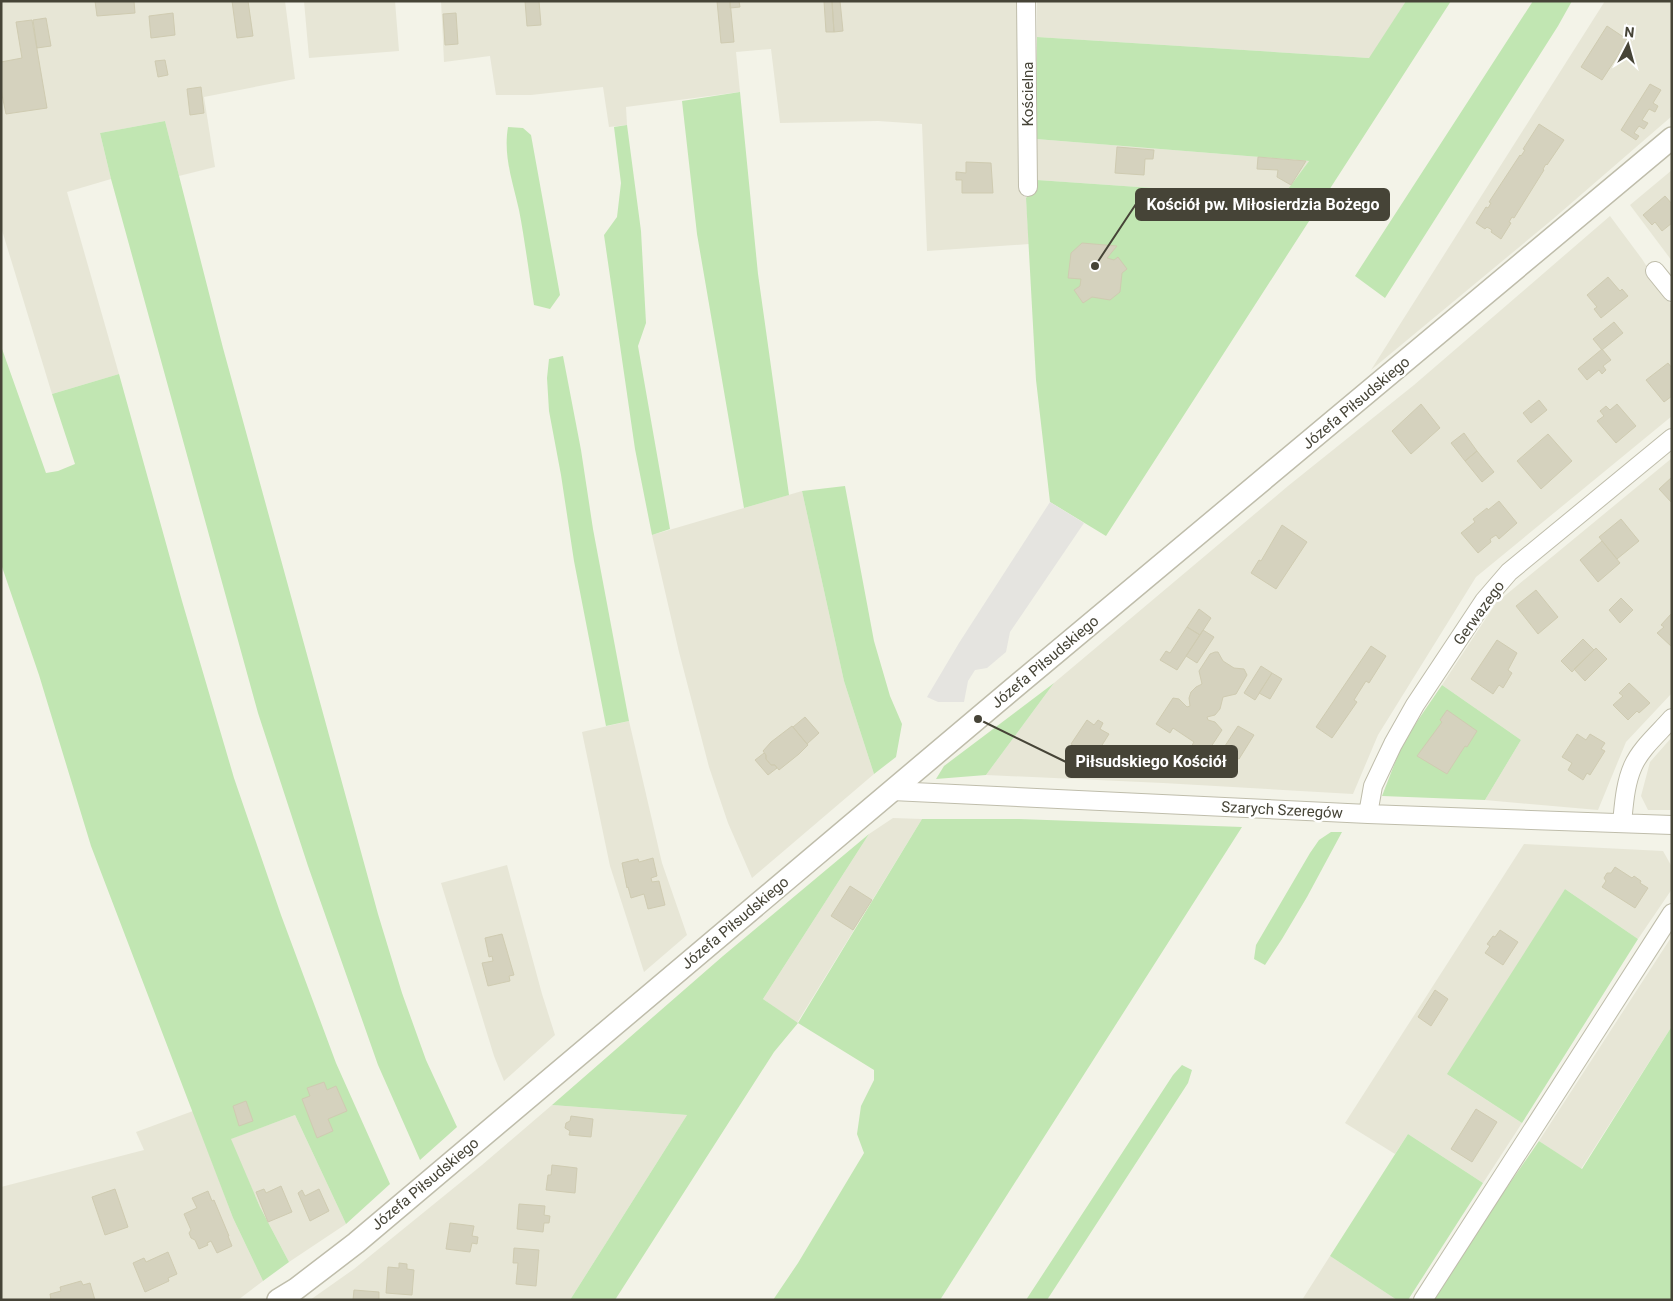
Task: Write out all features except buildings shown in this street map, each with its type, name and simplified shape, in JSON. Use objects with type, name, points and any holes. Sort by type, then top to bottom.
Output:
[{"type":"street","name":"Kościelna","points":[[1026,1],[1028,187]]},
{"type":"street","name":"Józefa Piłsudskiego","points":[[278,1300],[296,1289],[356,1242],[1672,138]]},
{"type":"street","points":[[1655,271],[1672,292]]},
{"type":"street","name":"Gerwazego","points":[[1368,814],[1373,786],[1402,728],[1484,601],[1496,586],[1509,572],[1672,438]]},
{"type":"street","points":[[1622,823],[1625,793],[1633,765],[1645,748],[1672,718]]},
{"type":"street","name":"Szarych Szeregów","points":[[892,791],[1368,814],[1672,825]]},
{"type":"street","points":[[1423,1300],[1672,914]]},
{"type":"shaded area","points":[[1,1],[285,1],[295,79],[204,97],[215,167],[179,176],[165,121],[100,133],[111,179],[67,192],[119,374],[52,394],[1,227]]},
{"type":"shaded area","points":[[304,1],[395,1],[399,51],[309,58]]},
{"type":"shaded area","points":[[441,1],[1020,1],[1019,128],[1029,244],[927,251],[922,124],[878,121],[780,123],[771,49],[736,52],[740,92],[626,107],[627,125],[609,127],[603,87],[531,95],[496,95],[490,56],[444,62]]},
{"type":"shaded area","points":[[1037,1],[1406,1],[1370,58],[1037,37]]},
{"type":"shaded area","points":[[1605,1],[1672,1],[1672,116],[1553,219],[1371,370]]},
{"type":"shaded area","points":[[1036,139],[1309,161],[1282,197],[1037,180]]},
{"type":"shaded area","points":[[1672,170],[1672,261],[1630,205]]},
{"type":"shaded area","points":[[1610,216],[1642,259],[1672,306],[1672,416],[1476,577],[1378,735],[1353,794],[986,775],[1054,683],[1288,486],[1414,385]]},
{"type":"shaded area","points":[[1672,458],[1672,693],[1626,742],[1598,810],[1485,800],[1521,740],[1442,685],[1496,603]]},
{"type":"shaded area","points":[[802,491],[844,681],[874,774],[752,878],[728,823],[709,767],[679,652],[652,535]]},
{"type":"shaded area","points":[[1050,502],[1084,523],[1010,632],[1006,652],[987,668],[975,670],[968,681],[964,702],[938,702],[927,697],[959,643]]},
{"type":"shaded area","points":[[629,721],[662,863],[687,935],[644,972],[610,866],[582,732]]},
{"type":"shaded area","points":[[1672,737],[1672,810],[1648,810],[1641,796],[1650,762]]},
{"type":"shaded area","points":[[893,818],[922,819],[797,1023],[763,999],[869,834]]},
{"type":"shaded area","points":[[1524,844],[1663,851],[1672,867],[1672,889],[1638,939],[1565,889],[1450,1076],[1522,1123],[1483,1183],[1408,1134],[1395,1154],[1345,1123]]},
{"type":"shaded area","points":[[507,865],[555,1035],[504,1081],[494,1056],[441,883]]},
{"type":"shaded area","points":[[1672,936],[1672,1026],[1581,1169],[1539,1141]]},
{"type":"shaded area","points":[[552,1105],[687,1115],[570,1300],[310,1300],[354,1269],[482,1165]]},
{"type":"shaded area","points":[[193,1111],[233,1218],[263,1281],[238,1300],[1,1300],[1,1187],[144,1150],[136,1132]]},
{"type":"shaded area","points":[[295,1115],[346,1224],[289,1262],[260,1207],[230,1139]]},
{"type":"shaded area","points":[[1330,1256],[1397,1300],[1302,1300]]},
{"type":"green space","points":[[1406,1],[1451,1],[1106,536],[1050,502],[1036,380],[1026,198],[1037,180],[1282,197],[1309,161],[1036,139],[1037,37],[1369,58]]},
{"type":"green space","points":[[1533,1],[1572,1],[1385,298],[1355,276]]},
{"type":"green space","points":[[740,92],[758,274],[789,495],[744,508],[697,234],[682,101]]},
{"type":"green space","points":[[165,121],[223,348],[378,914],[402,993],[426,1060],[457,1127],[420,1160],[378,1065],[308,866],[258,713],[111,179],[100,133]]},
{"type":"green space","points":[[627,125],[641,231],[646,323],[638,346],[670,529],[652,535],[635,449],[604,235],[617,217],[621,183],[614,127]]},
{"type":"green space","points":[[508,127],[523,128],[531,135],[560,295],[550,309],[534,305],[519,210],[509,169],[507,149]]},
{"type":"green space","points":[[1,346],[46,473],[58,471],[75,464],[52,394],[119,374],[182,601],[234,778],[281,915],[336,1063],[390,1184],[346,1224],[295,1115],[231,1139],[260,1207],[289,1262],[263,1281],[233,1218],[91,846],[39,675],[1,564]]},
{"type":"green space","points":[[563,356],[629,721],[606,726],[574,561],[549,411],[547,378],[549,359]]},
{"type":"green space","points":[[845,486],[874,641],[890,696],[902,724],[896,757],[874,774],[844,681],[802,491]]},
{"type":"green space","points":[[1054,683],[986,775],[936,779],[944,766]]},
{"type":"green space","points":[[1442,685],[1521,740],[1485,800],[1382,796],[1403,742]]},
{"type":"green space","points":[[922,819],[1019,819],[1242,827],[940,1300],[773,1300],[798,1263],[864,1153],[857,1134],[861,1106],[874,1080],[874,1070],[798,1023]]},
{"type":"green space","points":[[1331,832],[1342,832],[1282,939],[1265,965],[1254,959],[1256,945],[1310,853],[1319,840]]},
{"type":"green space","points":[[869,834],[763,999],[798,1023],[774,1052],[615,1300],[570,1300],[687,1115],[552,1105],[723,956]]},
{"type":"green space","points":[[1565,889],[1638,939],[1522,1123],[1447,1074]]},
{"type":"green space","points":[[1672,1026],[1672,1300],[1434,1300],[1474,1235],[1539,1141],[1582,1169]]},
{"type":"green space","points":[[1182,1065],[1192,1070],[1188,1083],[1047,1300],[1026,1300],[1173,1075]]},
{"type":"green space","points":[[1408,1134],[1483,1183],[1408,1300],[1397,1300],[1330,1256]]},
{"type":"place","name":"Kościół pw. Miłosierdzia Bożego","points":[[1095,266]]},
{"type":"place","name":"Piłsudskiego Kościół","points":[[978,719]]}]
